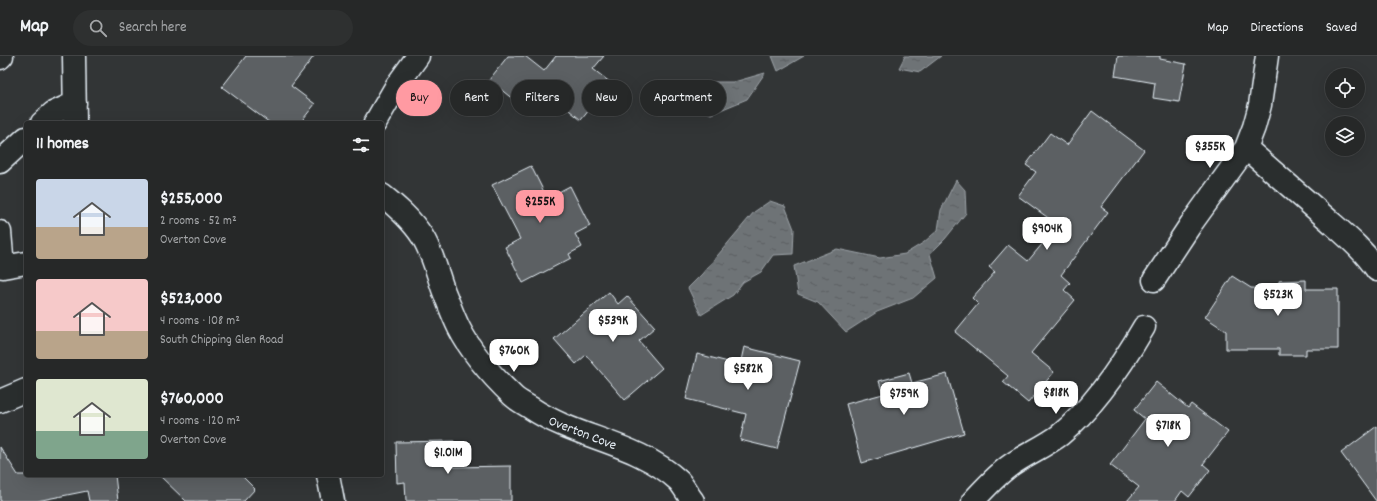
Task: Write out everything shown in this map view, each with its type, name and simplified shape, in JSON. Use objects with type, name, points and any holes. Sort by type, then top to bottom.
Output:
[{"type":"street","points":[[44,121],[53,112],[75,113],[74,56]]},
{"type":"street","points":[[376,121],[397,85],[418,56]]},
{"type":"street","points":[[1154,280],[1191,224],[1246,148],[1260,105],[1267,56]]},
{"type":"street","points":[[0,162],[24,140]]},
{"type":"street","points":[[1246,148],[1359,248],[1377,270]]},
{"type":"street","name":"Overton Cove","points":[[384,197],[406,215],[422,236],[434,259],[444,292],[459,328],[477,358],[515,398],[542,416],[567,428],[632,451],[658,466],[679,482],[693,501]]},
{"type":"street","points":[[0,232],[3,268],[24,263]]},
{"type":"street","points":[[973,501],[989,483],[1008,467],[1059,435],[1075,421],[1100,393],[1130,351],[1144,327]]},
{"type":"street","points":[[0,401],[24,391]]},
{"type":"street","points":[[328,477],[333,501]]},
{"type":"water","points":[[772,56],[804,56],[778,71]]},
{"type":"water","points":[[905,56],[941,56],[920,72],[899,68]]},
{"type":"water","points":[[765,73],[747,99],[726,108],[726,82],[734,82]]},
{"type":"water","points":[[956,180],[965,190],[966,213],[945,239],[930,254],[937,278],[913,298],[877,312],[846,332],[818,302],[798,294],[794,266],[837,249],[880,258],[905,254],[923,243],[938,230],[941,210]]},
{"type":"water","points":[[770,201],[785,206],[794,229],[793,254],[773,255],[761,272],[743,282],[733,295],[701,315],[688,288],[702,274],[754,212]]},
{"type":"building","points":[[246,56],[314,56],[291,86],[315,104],[302,121],[267,121],[222,87]]},
{"type":"building","points":[[508,56],[525,56],[544,71],[556,56],[604,56],[593,69],[607,80],[582,80],[582,116],[584,116],[581,120],[574,114],[574,80],[511,80],[511,98],[503,91],[503,80],[489,80]]},
{"type":"building","points":[[1118,56],[1160,56],[1160,59],[1186,64],[1179,102],[1153,98],[1155,83],[1115,76]]},
{"type":"building","points":[[1092,111],[1144,150],[1101,207],[1108,212],[1061,275],[1070,283],[1064,290],[1075,300],[1031,353],[1054,372],[1028,403],[1003,382],[1008,376],[955,332],[978,304],[972,298],[995,272],[989,267],[1008,245],[1028,261],[1058,225],[1018,196],[1036,172],[1026,165],[1050,133],[1067,145]]},
{"type":"building","points":[[531,166],[547,198],[570,186],[590,226],[575,234],[582,247],[569,254],[571,258],[523,283],[505,247],[520,239],[492,185]]},
{"type":"building","points":[[1232,276],[1251,288],[1279,289],[1279,281],[1306,280],[1306,289],[1338,289],[1338,349],[1306,349],[1306,355],[1279,355],[1279,349],[1226,349],[1226,331],[1205,317]]},
{"type":"building","points":[[609,292],[618,304],[627,296],[655,327],[639,341],[662,368],[625,400],[586,355],[576,364],[554,339]]},
{"type":"building","points":[[744,347],[800,361],[777,449],[740,440],[746,414],[686,399],[697,354],[740,365]]},
{"type":"building","points":[[909,373],[912,383],[947,374],[964,433],[862,463],[846,404],[883,394],[879,381]]},
{"type":"building","points":[[1156,382],[1188,408],[1191,404],[1228,432],[1203,464],[1210,470],[1189,497],[1182,491],[1175,501],[1127,501],[1139,487],[1110,465],[1145,419],[1134,410]]},
{"type":"building","points":[[1377,426],[1377,501],[1376,501],[1341,453]]},
{"type":"building","points":[[454,441],[454,467],[511,466],[511,501],[406,501],[405,482],[397,483],[396,442]]},
{"type":"building","points":[[0,447],[18,475],[24,475],[24,477],[115,477],[118,501],[89,501],[87,491],[37,501],[0,501]]},
{"type":"building","points":[[161,477],[243,477],[255,489],[244,501],[186,501]]}]
